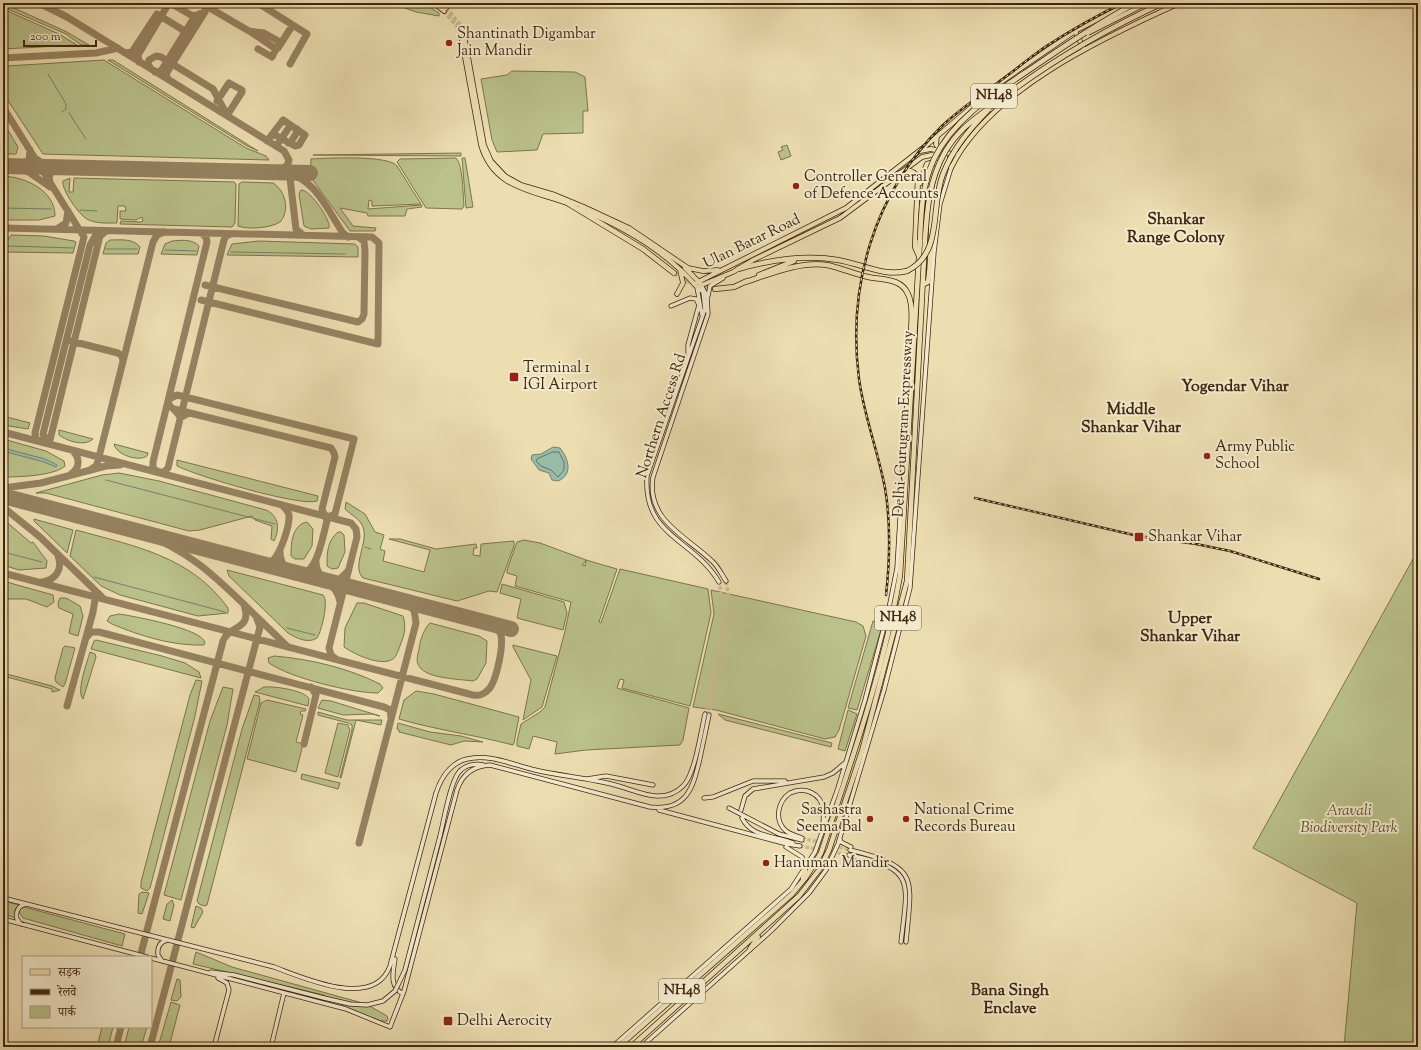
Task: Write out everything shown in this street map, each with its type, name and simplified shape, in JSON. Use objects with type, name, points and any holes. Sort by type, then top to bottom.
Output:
[{"type":"highway","name":"Delhi-Gurugram Expressway","points":[[762,930],[810,883],[829,850],[862,751],[903,599],[907,580],[924,284],[922,206],[926,184],[935,159],[946,139],[966,116],[1016,78],[1100,22],[1136,3]]},
{"type":"highway","name":"Delhi-Gurugram Expressway","points":[[802,882],[821,853],[858,741],[896,597],[904,533],[919,256],[923,240],[931,186],[945,153],[967,124],[1020,84],[1080,46],[1130,18],[1163,3]]},
{"type":"highway","points":[[738,269],[768,261],[806,258],[838,260],[884,272],[907,270],[924,259],[929,250],[932,240],[938,189],[950,158],[968,132],[995,104]]},
{"type":"highway","points":[[924,284],[928,282],[929,278],[930,231],[933,201],[943,155]]},
{"type":"highway","points":[[919,256],[915,247],[916,211],[919,191],[927,164],[937,163],[940,168],[940,174]]},
{"type":"highway","points":[[897,175],[905,170],[914,172],[918,178],[919,191]]},
{"type":"highway","points":[[569,204],[643,249],[674,273]]},
{"type":"highway","points":[[930,231],[935,242]]},
{"type":"highway","points":[[715,289],[734,287],[771,269],[806,258]]},
{"type":"highway","points":[[745,282],[779,271],[813,264],[828,265],[870,277],[893,281],[905,289],[911,302],[909,354]]},
{"type":"highway","points":[[802,882],[805,869]]},
{"type":"highway","name":"NH48","points":[[618,1047],[792,894],[802,882]]},
{"type":"highway","points":[[750,949],[762,930]]},
{"type":"highway","name":"NH48","points":[[631,1047],[762,930]]},
{"type":"main road","points":[[434,3],[445,9],[440,3]]},
{"type":"main road","name":"Ulan Batar Road","points":[[698,284],[846,208],[914,155],[1000,82],[1075,31],[1130,3]]},
{"type":"main road","points":[[1072,41],[1147,3]]},
{"type":"main road","points":[[641,1047],[750,949],[795,907],[819,882],[840,838],[884,690],[910,588],[935,242],[940,204],[951,168],[961,149],[980,125],[1030,85],[1084,51],[1122,30],[1180,3]]},
{"type":"main road","points":[[1075,31],[1084,51]]},
{"type":"main road","points":[[698,284],[680,265],[658,246],[629,228],[555,195],[521,185],[504,176],[491,161],[484,145],[464,40],[480,145],[486,161],[493,170],[511,184],[569,204],[626,231],[680,265],[703,271],[725,269]]},
{"type":"main road","points":[[979,100],[976,106],[978,112],[984,116],[991,115]]},
{"type":"main road","points":[[939,134],[936,142],[940,150],[952,154],[961,149]]},
{"type":"main road","points":[[914,155],[931,149],[943,155],[951,168]]},
{"type":"main road","name":"Ulan Batar Road","points":[[698,284],[733,272],[753,260],[847,214],[924,155],[943,155]]},
{"type":"main road","points":[[677,294],[682,287],[683,279],[680,265]]},
{"type":"main road","points":[[708,314],[709,288],[733,272]]},
{"type":"main road","name":"Northern Access Rd","points":[[698,284],[707,296],[708,314],[655,471],[652,493],[660,516],[714,562],[726,581]]},
{"type":"main road","name":"Northern Access Rd","points":[[698,284],[704,296],[705,309],[688,355],[648,476],[646,492],[648,503],[655,518],[663,527],[706,563],[719,582]]},
{"type":"main road","points":[[671,306],[690,298],[694,298],[699,302],[699,311],[688,345],[688,355]]},
{"type":"main road","points":[[612,1047],[791,889],[805,869],[822,833],[865,700],[895,582],[909,354],[914,346]]},
{"type":"main road","points":[[650,470],[655,471]]},
{"type":"main road","points":[[3,898],[274,967],[301,978],[337,987],[362,989],[372,987],[386,977],[397,946],[436,793],[449,769],[467,759],[484,758],[591,780],[652,796],[664,796],[675,792],[683,786],[690,776],[707,715],[696,774],[689,792],[683,799],[671,807],[650,807]]},
{"type":"main road","points":[[741,810],[744,796],[753,789],[762,786],[804,781],[828,776],[846,762]]},
{"type":"main road","points":[[202,972],[234,975],[350,1004],[367,1005],[383,1000],[395,991],[406,966],[454,783],[460,772],[472,764],[490,765],[732,830],[799,846],[756,832],[746,826],[742,818]]},
{"type":"main road","points":[[152,958],[353,1012],[390,1027],[403,994],[459,785],[466,774],[472,769],[490,765]]},
{"type":"main road","points":[[586,779],[606,776],[653,785]]},
{"type":"main road","points":[[704,798],[713,797],[753,780],[804,781]]},
{"type":"main road","points":[[729,808],[779,834],[802,839],[785,830],[779,817],[779,808],[782,800],[787,795],[797,791],[810,792],[817,796],[821,802],[824,812],[822,833]]},
{"type":"main road","points":[[840,838],[841,842],[850,848],[886,860],[897,866],[908,880],[910,894],[906,942]]},
{"type":"main road","points":[[786,847],[802,857],[805,869]]},
{"type":"main road","points":[[848,855],[885,864],[894,870],[904,881],[906,895],[901,942]]},
{"type":"main road","points":[[24,925],[17,918],[17,911],[23,905],[29,904]]},
{"type":"main road","points":[[3,919],[143,956]]},
{"type":"main road","points":[[163,961],[158,955],[158,947],[163,941],[170,940]]},
{"type":"main road","points":[[397,946],[392,978],[395,987],[403,994]]},
{"type":"main road","points":[[202,972],[224,980],[229,987],[214,1047]]},
{"type":"main road","points":[[271,1047],[284,993]]},
{"type":"green space","points":[[3,3],[67,32],[89,45],[81,45],[66,34],[3,7]]},
{"type":"green space","points":[[391,3],[423,3],[439,13],[439,16],[416,12]]},
{"type":"green space","points":[[3,9],[59,34],[77,45],[3,49]]},
{"type":"green space","points":[[104,60],[246,148],[266,156],[269,160],[43,154],[3,93],[3,69],[7,66]]},
{"type":"green space","points":[[108,60],[113,60],[258,151],[247,146]]},
{"type":"green space","points":[[512,71],[575,72],[585,77],[588,111],[583,111],[583,133],[543,134],[537,150],[497,152],[492,140],[481,79],[507,75]]},
{"type":"green space","points":[[3,122],[18,147],[16,154],[3,154]]},
{"type":"green space","points":[[787,145],[791,156],[781,160],[778,152],[783,150],[781,147]]},
{"type":"green space","points":[[461,153],[461,156],[313,155]]},
{"type":"green space","points":[[357,158],[392,162],[397,166],[421,204],[372,206],[372,201],[369,200],[368,209],[422,205],[422,207],[407,209],[405,216],[368,216],[367,213],[340,208],[353,226],[376,228],[375,231],[350,231],[312,179],[310,179],[311,159]]},
{"type":"green space","points":[[456,158],[460,167],[462,180],[464,206],[462,209],[426,208],[397,162],[400,159]]},
{"type":"green space","points":[[462,158],[465,158],[473,207],[466,208]]},
{"type":"green space","points":[[3,176],[29,182],[44,192],[54,207],[55,216],[39,220],[3,220]]},
{"type":"green space","points":[[70,178],[69,192],[73,192],[74,178],[234,182],[236,184],[235,223],[232,227],[120,224],[121,221],[143,221],[142,217],[136,220],[120,219],[120,211],[126,211],[125,206],[118,206],[117,223],[94,222],[84,217],[75,207],[65,190],[63,181]]},
{"type":"green space","points":[[242,182],[273,183],[281,191],[284,196],[286,207],[280,222],[271,226],[259,228],[238,226],[239,184]]},
{"type":"green space","points":[[301,190],[310,195],[320,206],[327,219],[329,228],[311,229],[304,226],[299,194]]},
{"type":"green space","points":[[11,235],[44,236],[76,242],[73,253],[4,252],[7,241]]},
{"type":"green space","points":[[110,240],[126,240],[134,242],[140,247],[138,254],[103,254],[106,243]]},
{"type":"green space","points":[[187,240],[194,242],[199,246],[197,255],[161,254],[165,244],[172,241]]},
{"type":"green space","points":[[259,241],[355,244],[358,247],[358,257],[227,255],[232,244]]},
{"type":"green space","points":[[3,416],[30,423],[28,429],[3,425]]},
{"type":"green space","points":[[59,430],[93,439],[85,443],[71,441],[59,435]]},
{"type":"green space","points":[[3,439],[46,451],[64,461],[65,466],[45,474],[3,477]]},
{"type":"green space","points":[[114,444],[148,453],[147,456],[143,458],[134,458],[123,454]]},
{"type":"green space","points":[[177,460],[318,496],[317,501],[307,502],[248,490],[188,471],[177,466]]},
{"type":"green space","points":[[119,473],[159,481],[266,510],[276,519],[278,528],[274,541],[271,539],[272,526],[255,520],[252,516],[200,530],[189,531],[46,493],[36,493],[102,475]]},
{"type":"green space","points":[[346,502],[365,514],[375,532],[384,535],[380,549],[385,551],[383,561],[424,572],[430,550],[389,539],[400,539],[436,549],[476,544],[477,548],[474,548],[473,555],[480,556],[481,544],[514,541],[514,546],[497,592],[489,591],[457,601],[363,578],[360,573],[359,561],[364,540],[363,527],[358,519],[345,509]]},
{"type":"green space","points":[[3,519],[31,543],[33,542],[47,561],[46,568],[19,570],[3,565]]},
{"type":"green space","points":[[34,519],[73,530],[67,553],[34,521]]},
{"type":"green space","points":[[307,522],[313,529],[312,546],[304,559],[295,559],[291,556],[293,535],[298,527]]},
{"type":"green space","points":[[76,530],[140,548],[179,565],[197,576],[213,590],[228,608],[228,613],[198,616],[120,595],[101,586],[70,556]]},
{"type":"green space","points":[[338,532],[341,532],[344,535],[345,552],[338,568],[332,569],[327,566],[328,552],[332,539]]},
{"type":"green space","points":[[524,540],[540,543],[586,560],[617,569],[599,622],[601,623],[620,569],[708,589],[711,613],[690,706],[622,688],[624,680],[620,679],[617,688],[689,708],[683,740],[680,745],[586,750],[555,754],[557,742],[533,736],[529,749],[517,746],[521,724],[545,707],[571,602],[515,586],[517,576],[507,573],[507,570],[517,542]]},
{"type":"green space","name":"Aravali Biodiversity Park","points":[[1418,550],[1418,1047],[1344,1047],[1357,903],[1253,848]]},
{"type":"green space","points":[[227,570],[323,595],[325,598],[325,609],[323,622],[317,638],[313,640],[306,640],[288,633],[229,576]]},
{"type":"green space","points":[[3,581],[53,595],[54,602],[47,607],[26,599],[6,599],[5,616],[3,615]]},
{"type":"green space","points":[[502,584],[564,602],[567,613],[563,630],[517,618],[521,599],[500,593]]},
{"type":"green space","points":[[711,590],[856,622],[863,626],[866,636],[839,730],[835,737],[825,739],[716,710],[693,707],[714,614]]},
{"type":"green space","points":[[60,598],[66,598],[80,606],[83,616],[78,636],[69,633],[73,614],[59,608],[58,603]]},
{"type":"green space","points":[[357,603],[364,603],[403,616],[405,630],[397,654],[393,659],[388,661],[375,661],[354,653],[344,647],[345,628]]},
{"type":"green space","points":[[119,614],[152,620],[181,628],[202,638],[205,643],[204,645],[192,645],[169,642],[134,632],[107,621],[110,616]]},
{"type":"green space","points":[[873,621],[883,623],[857,710],[848,708]]},
{"type":"green space","points":[[430,623],[479,636],[487,641],[486,663],[477,679],[473,681],[442,677],[427,673],[421,669],[417,662],[420,642],[426,628]]},
{"type":"green space","points":[[96,640],[185,663],[199,672],[201,678],[91,649],[94,641]]},
{"type":"green space","points":[[513,645],[557,656],[542,707],[523,720],[531,680]]},
{"type":"green space","points":[[65,646],[75,648],[63,687],[56,682],[55,678],[63,648]]},
{"type":"green space","points":[[90,652],[95,654],[96,657],[83,699],[81,695],[81,684]]},
{"type":"green space","points":[[274,656],[301,659],[342,669],[368,678],[380,684],[383,688],[378,693],[322,684],[279,669],[269,663],[268,658]]},
{"type":"green space","points":[[3,673],[52,686],[60,690],[52,692],[52,689],[3,676]]},
{"type":"green space","points":[[196,680],[202,681],[195,716],[150,888],[147,891],[141,888],[141,882],[190,695]]},
{"type":"green space","points":[[223,687],[233,689],[227,725],[181,900],[164,895],[210,721]]},
{"type":"green space","points":[[264,687],[281,688],[302,693],[309,699],[308,706],[255,692]]},
{"type":"green space","points":[[416,691],[434,694],[519,717],[513,745],[399,719],[404,700]]},
{"type":"green space","points":[[254,695],[259,696],[260,701],[207,905],[204,906],[199,904],[197,901],[242,729]]},
{"type":"green space","points":[[267,700],[306,709],[305,711],[301,711],[300,714],[303,715],[296,742],[303,744],[296,772],[247,759],[261,703]]},
{"type":"green space","points":[[322,700],[331,701],[380,716],[372,714],[343,715],[318,708]]},
{"type":"green space","points":[[848,710],[857,714],[845,751],[838,749]]},
{"type":"green space","points":[[318,712],[347,720],[356,720],[341,778],[352,725],[318,715]]},
{"type":"green space","points":[[718,714],[832,743],[831,747],[725,720]]},
{"type":"green space","points":[[356,720],[382,720],[381,725]]},
{"type":"green space","points":[[338,723],[348,725],[350,730],[338,777],[325,773]]},
{"type":"green space","points":[[398,723],[430,732],[461,736],[483,742],[464,741],[451,745],[399,732],[397,729]]},
{"type":"green space","points":[[302,774],[340,783],[338,789],[301,779]]},
{"type":"green space","points":[[142,892],[149,893],[142,914],[138,913],[139,894]]},
{"type":"green space","points":[[172,900],[174,905],[170,921],[163,919],[167,904]]},
{"type":"green space","points":[[3,901],[19,905],[15,909],[16,918],[3,914]]},
{"type":"green space","points":[[196,906],[201,908],[203,912],[194,928],[191,927]]},
{"type":"green space","points":[[24,907],[125,934],[122,946],[23,918],[19,912],[20,909]]},
{"type":"green space","points":[[196,952],[232,967],[366,1004],[387,1016],[388,1019],[387,1021],[381,1021],[323,1002],[324,995],[193,964]]},
{"type":"green space","points":[[177,979],[180,980],[181,997],[177,1001],[171,1000]]},
{"type":"green space","points":[[171,1002],[180,1005],[169,1047],[158,1047]]},
{"type":"green space","points":[[102,1028],[113,1028],[108,1047],[97,1047]]},
{"type":"green space","points":[[129,1028],[147,1028],[141,1047],[124,1047]]},
{"type":"water","points":[[553,447],[560,448],[566,457],[568,466],[566,475],[558,481],[552,480],[549,473],[539,470],[531,459],[532,455],[541,454]]},
{"type":"water","points":[[3,448],[45,459],[57,465],[56,467],[44,462],[3,451]]},
{"type":"waterway","points":[[48,74],[66,104],[66,109],[62,112]]},
{"type":"waterway","points":[[69,113],[86,139]]},
{"type":"waterway","points":[[3,208],[51,209]]},
{"type":"waterway","points":[[80,210],[97,211]]},
{"type":"waterway","points":[[8,246],[73,248]]},
{"type":"waterway","points":[[106,249],[137,249]]},
{"type":"waterway","points":[[165,250],[196,251]]},
{"type":"waterway","points":[[231,252],[345,254]]},
{"type":"waterway","points":[[106,480],[275,524]]},
{"type":"waterway","points":[[365,547],[371,549]]},
{"type":"waterway","points":[[3,552],[42,562]]},
{"type":"waterway","points":[[94,577],[225,612]]},
{"type":"waterway","points":[[287,628],[315,635]]},
{"type":"taxiway","points":[[39,3],[67,17],[284,151],[289,160],[287,166],[281,171],[273,172]]},
{"type":"taxiway","points":[[139,62],[138,55],[169,3]]},
{"type":"taxiway","points":[[170,3],[195,16]]},
{"type":"taxiway","points":[[201,3],[249,31],[264,33],[280,42],[279,46],[276,47]]},
{"type":"taxiway","points":[[155,72],[161,71],[195,16],[204,12],[210,3]]},
{"type":"taxiway","points":[[258,3],[307,34],[290,64]]},
{"type":"taxiway","points":[[168,79],[166,74],[205,12]]},
{"type":"taxiway","points":[[125,53],[132,52],[157,14],[183,30],[184,34]]},
{"type":"taxiway","points":[[278,48],[292,26],[291,24]]},
{"type":"taxiway","points":[[251,32],[276,49],[272,57],[258,49]]},
{"type":"taxiway","points":[[3,58],[96,53],[118,48]]},
{"type":"taxiway","points":[[151,69],[148,64],[149,60],[156,56],[161,57],[213,89],[227,115]]},
{"type":"taxiway","points":[[217,101],[229,83],[242,90],[228,114],[229,117]]},
{"type":"taxiway","points":[[3,107],[84,237],[35,433],[36,438],[41,442],[46,441],[50,437]]},
{"type":"taxiway","points":[[267,141],[283,120],[305,135],[299,145],[295,146],[275,135],[272,136]]},
{"type":"taxiway","points":[[279,142],[290,126],[292,126]]},
{"type":"taxiway","points":[[288,143],[291,142],[297,132],[297,129]]},
{"type":"taxiway","points":[[20,166],[29,160],[30,150]]},
{"type":"taxiway","points":[[38,160],[45,165],[54,167]]},
{"type":"taxiway","points":[[3,166],[27,171],[50,187]]},
{"type":"taxiway","points":[[50,182],[49,177],[52,171],[61,167]]},
{"type":"taxiway","points":[[289,170],[296,229],[303,235]]},
{"type":"taxiway","points":[[286,173],[296,176],[313,188],[343,233],[348,237]]},
{"type":"taxiway","points":[[57,229],[66,223],[68,211]]},
{"type":"taxiway","points":[[3,228],[372,237],[379,243],[378,344],[201,300]]},
{"type":"taxiway","points":[[50,440],[100,236],[106,231]]},
{"type":"taxiway","points":[[90,470],[96,466],[98,461],[153,242],[157,235],[164,232]]},
{"type":"taxiway","points":[[48,443],[43,434],[90,245],[97,233]]},
{"type":"taxiway","points":[[201,233],[206,237],[207,242],[153,462],[153,469],[159,472],[164,472],[168,468],[224,240],[226,236],[231,234]]},
{"type":"taxiway","points":[[205,285],[358,322],[362,319],[364,314],[365,251],[364,241],[358,237]]},
{"type":"taxiway","points":[[71,341],[118,353],[122,356],[123,361]]},
{"type":"taxiway","points":[[174,409],[331,448],[335,457],[322,509],[324,514],[328,517],[335,514],[354,439],[177,395],[169,399],[169,404],[171,407],[177,412],[180,418],[189,413]]},
{"type":"taxiway","points":[[3,432],[351,523],[356,529],[357,537],[329,648],[331,655],[336,659]]},
{"type":"taxiway","points":[[71,450],[78,459],[78,466],[71,474]]},
{"type":"taxiway","points":[[3,488],[41,483],[106,466],[120,465]]},
{"type":"taxiway","points":[[258,563],[272,561],[278,553],[284,540],[289,515],[282,505]]},
{"type":"taxiway","points":[[3,507],[40,537],[102,597]]},
{"type":"taxiway","points":[[280,551],[282,562],[289,570],[298,573],[306,572],[317,558],[327,521],[325,515]]},
{"type":"taxiway","points":[[137,531],[173,547],[202,566],[256,616],[260,627],[150,1047]]},
{"type":"taxiway","points":[[42,582],[51,579],[57,573],[60,565],[58,556]]},
{"type":"taxiway","points":[[316,561],[319,573],[335,590],[340,602]]},
{"type":"taxiway","points":[[328,581],[340,579],[348,571]]},
{"type":"taxiway","points":[[3,573],[475,695],[481,695],[491,686],[497,671],[501,653],[500,632],[490,624]]},
{"type":"taxiway","points":[[67,706],[93,612],[96,594]]},
{"type":"taxiway","points":[[359,843],[416,623],[414,610],[403,601]]},
{"type":"taxiway","points":[[140,956],[223,641],[230,632],[243,623],[246,613],[244,605]]},
{"type":"taxiway","points":[[258,618],[288,647]]},
{"type":"taxiway","points":[[86,638],[91,632],[99,632],[384,707],[390,710],[391,717]]},
{"type":"taxiway","points":[[304,744],[316,695],[311,687]]},
{"type":"taxiway","points":[[116,1047],[121,1028]]},
{"type":"runway","points":[[3,166],[310,173]]},
{"type":"runway","points":[[3,496],[511,629]]},
{"type":"tunnel","points":[[446,8],[460,25],[465,40]]},
{"type":"tunnel","points":[[444,11],[457,26],[462,41]]},
{"type":"tunnel","points":[[674,273],[689,282],[713,288]]},
{"type":"tunnel","points":[[709,715],[729,623],[729,598],[726,581]]},
{"type":"tunnel","points":[[705,714],[723,621],[724,608],[719,582]]},
{"type":"tunnel","points":[[802,838],[850,850]]},
{"type":"tunnel","points":[[800,846],[849,855]]},
{"type":"railway","points":[[886,595],[889,542],[887,501],[882,474],[861,393],[856,344],[857,310],[862,276],[870,243],[883,211],[899,181],[918,152],[942,126],[966,106],[1045,47],[1083,24],[1123,3]]},
{"type":"railway","points":[[975,498],[1138,536],[1196,544],[1230,551],[1319,579]]},
{"type":"place","name":"Shantinath Digambar Jain Mandir","points":[[449,43]]},
{"type":"place","name":"Controller General of Defence Accounts","points":[[796,186]]},
{"type":"place","name":"Terminal 1 IGI Airport","points":[[514,377]]},
{"type":"place","name":"Army Public School","points":[[1207,456]]},
{"type":"place","name":"Shankar Vihar","points":[[1139,537]]},
{"type":"place","name":"Sashastra Seema Bal","points":[[870,819]]},
{"type":"place","name":"National Crime Records Bureau","points":[[906,819]]},
{"type":"place","name":"Hanuman Mandir","points":[[766,863]]},
{"type":"place","name":"Delhi Aerocity","points":[[448,1021]]},
{"type":"district","name":"Shankar Range Colony","points":[[1176,229]]},
{"type":"district","name":"Yogendar Vihar","points":[[1235,387]]},
{"type":"district","name":"Middle Shankar Vihar","points":[[1131,419]]},
{"type":"district","name":"Upper Shankar Vihar","points":[[1190,628]]},
{"type":"district","name":"Bana Singh Enclave","points":[[1010,1000]]}]
